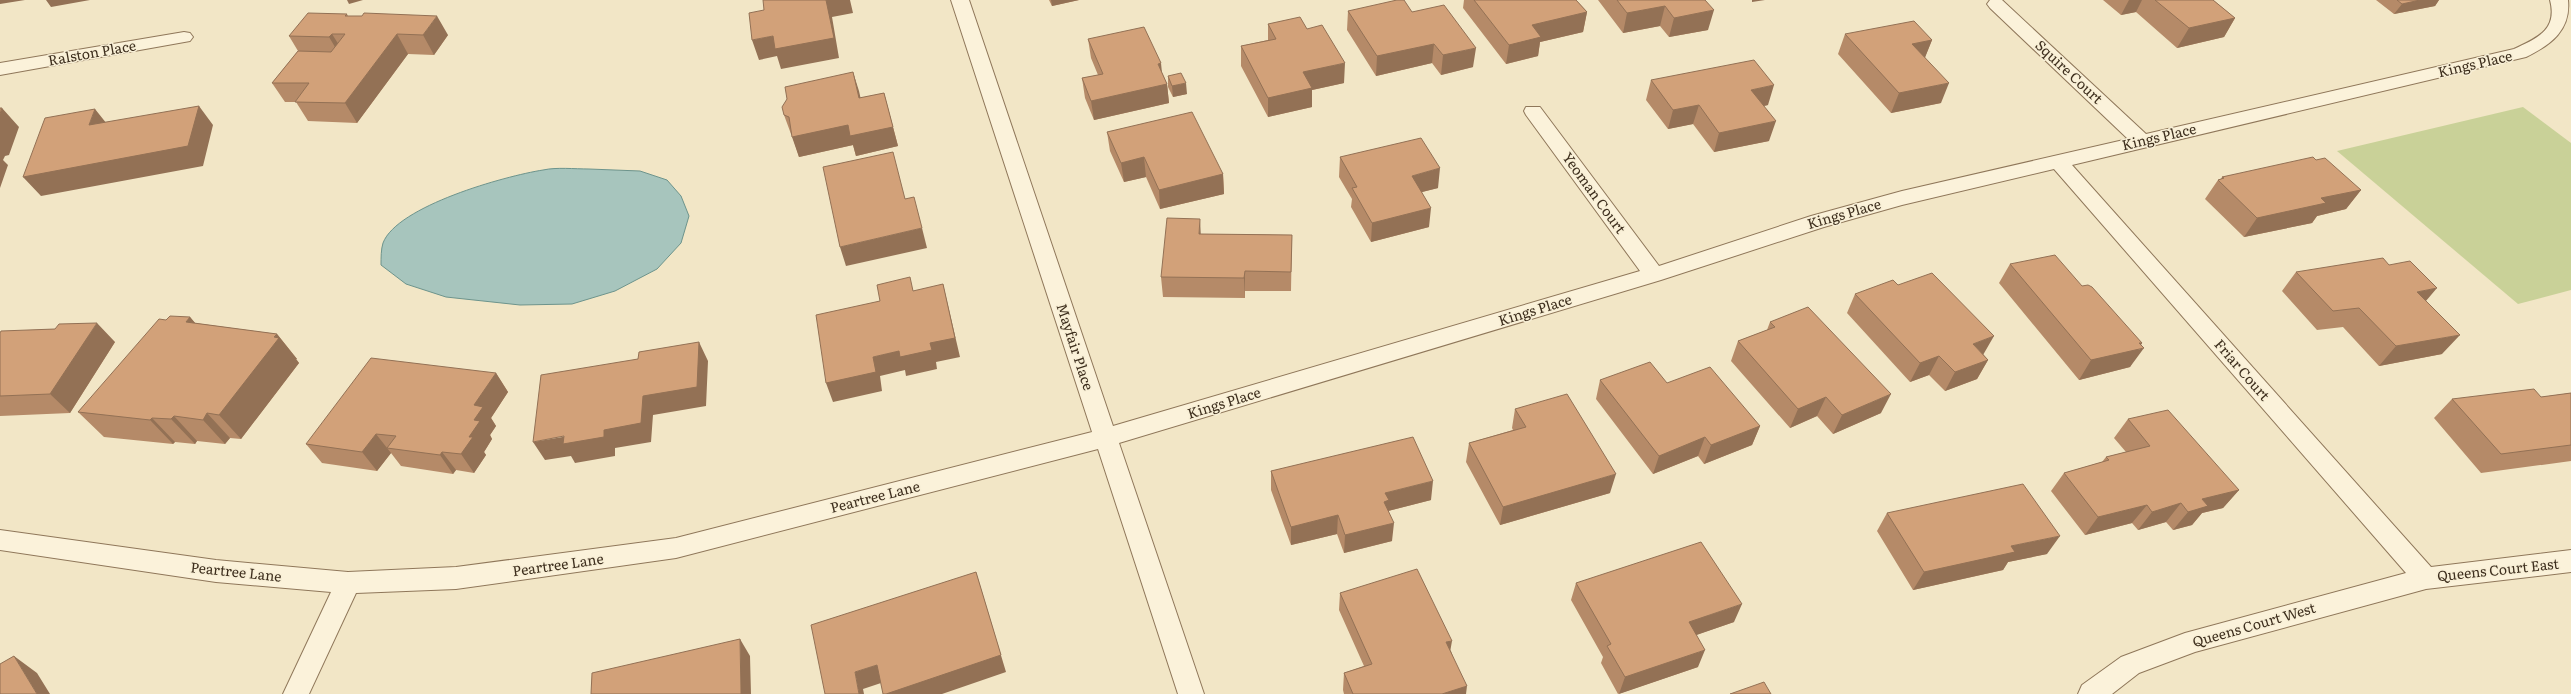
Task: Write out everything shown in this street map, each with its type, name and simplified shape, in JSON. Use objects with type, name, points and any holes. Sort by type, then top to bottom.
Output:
[{"type":"street","name":"Mayfair Place","points":[[960,0],[1191,694]]},
{"type":"street","name":"Kings Place","points":[[1105,438],[1654,275],[1833,217],[1902,198],[2520,53],[2550,38],[2562,24],[2564,8],[2559,0]]},
{"type":"street","name":"Squire Court","points":[[1996,4],[2142,141]]},
{"type":"street","name":"Ralston Place","points":[[0,69],[184,36]]},
{"type":"street","name":"Yeoman Court","points":[[1533,111],[1654,275]]},
{"type":"street","name":"Friar Court","points":[[2059,162],[2426,578]]},
{"type":"street","name":"Peartree Lane","points":[[0,540],[40,544],[216,571],[348,583],[456,578],[676,548],[1105,438]]},
{"type":"street","name":"Queens Court East","points":[[2426,578],[2571,562]]},
{"type":"street","name":"Queens Court West","points":[[2091,694],[2130,665],[2194,641],[2426,578]]},
{"type":"street","points":[[296,694],[348,583]]},
{"type":"green space","points":[[2523,107],[2571,143],[2571,290],[2518,304],[2337,151]]},
{"type":"water","points":[[566,168],[640,171],[667,180],[681,196],[689,216],[681,243],[657,269],[615,291],[572,304],[520,305],[446,297],[406,284],[381,265],[381,251],[383,243],[392,229],[430,205],[454,195],[479,186],[526,173],[543,170]]},
{"type":"building","points":[[763,0],[826,0],[834,38],[775,49],[773,36],[752,40],[749,13],[764,10]]},
{"type":"building","points":[[1397,0],[1404,0],[1412,12],[1444,5],[1476,48],[1443,55],[1434,44],[1377,56],[1348,11]]},
{"type":"building","points":[[1474,0],[1576,0],[1587,12],[1532,25],[1541,37],[1509,45]]},
{"type":"building","points":[[1617,0],[1705,0],[1714,10],[1674,18],[1665,6],[1627,13]]},
{"type":"building","points":[[2155,0],[2213,0],[2235,18],[2189,28]]},
{"type":"building","points":[[2397,0],[2420,0],[2402,4]]},
{"type":"building","points":[[308,13],[347,14],[345,16],[362,16],[364,13],[437,16],[423,35],[397,34],[345,103],[295,102],[309,83],[272,83],[298,51],[331,52],[345,34],[332,34],[329,37],[289,36]]},
{"type":"building","points":[[1300,17],[1307,29],[1322,25],[1345,63],[1303,72],[1312,88],[1268,98],[1241,46],[1276,39],[1268,24]]},
{"type":"building","points":[[1914,21],[1932,40],[1912,44],[1949,83],[1899,93],[1845,34]]},
{"type":"building","points":[[1144,27],[1161,63],[1158,64],[1167,84],[1091,101],[1082,78],[1103,74],[1088,39]]},
{"type":"building","points":[[1754,60],[1774,85],[1751,90],[1776,121],[1719,133],[1699,105],[1673,110],[1651,80]]},
{"type":"building","points":[[853,72],[859,98],[884,93],[893,127],[850,136],[848,125],[792,137],[789,117],[784,115],[782,107],[787,99],[785,87]]},
{"type":"building","points":[[1181,73],[1186,83],[1172,86],[1168,76]]},
{"type":"building","points":[[199,106],[188,146],[23,177],[45,118],[95,109],[89,125]]},
{"type":"building","points":[[1192,112],[1223,174],[1159,190],[1144,157],[1121,163],[1107,132]]},
{"type":"building","points":[[1421,138],[1440,168],[1412,176],[1431,208],[1372,223],[1352,188],[1357,187],[1340,157]]},
{"type":"building","points":[[893,152],[905,199],[914,197],[922,228],[840,247],[823,167]]},
{"type":"building","points":[[2313,157],[2316,160],[2325,158],[2361,190],[2321,198],[2326,203],[2257,218],[2218,180],[2224,178],[2222,177]]},
{"type":"building","points":[[1167,218],[1200,219],[1199,234],[1292,235],[1291,272],[1245,271],[1244,278],[1161,277]]},
{"type":"building","points":[[2055,255],[2082,286],[2088,285],[2092,287],[2142,343],[2139,343],[2144,348],[2091,360],[2010,264]]},
{"type":"building","points":[[2383,258],[2389,265],[2410,261],[2437,288],[2417,292],[2460,335],[2396,346],[2359,308],[2333,311],[2296,272]]},
{"type":"building","points":[[1932,273],[1994,336],[1973,344],[1988,360],[1955,372],[1939,356],[1920,363],[1855,294],[1893,280],[1898,285]]},
{"type":"building","points":[[910,277],[913,291],[943,284],[955,338],[930,343],[932,350],[900,357],[899,351],[873,357],[876,372],[826,383],[816,315],[880,301],[877,285]]},
{"type":"building","points":[[1808,307],[1891,394],[1842,415],[1826,397],[1798,409],[1738,341],[1775,327],[1770,322]]},
{"type":"building","points":[[170,316],[190,317],[186,322],[277,334],[274,337],[279,338],[219,415],[207,413],[203,420],[174,416],[171,419],[152,418],[150,420],[78,412],[159,319],[166,320]]},
{"type":"building","points":[[97,323],[50,394],[0,396],[1,331],[55,329],[59,324]]},
{"type":"building","points":[[699,342],[697,387],[643,396],[641,423],[604,430],[604,437],[563,444],[564,436],[533,442],[541,375],[638,359],[639,352]]},
{"type":"building","points":[[371,358],[496,373],[474,405],[483,407],[474,420],[480,421],[469,437],[473,437],[461,454],[442,452],[440,455],[387,448],[396,436],[376,434],[362,452],[306,444]]},
{"type":"building","points":[[1650,362],[1667,383],[1710,367],[1760,426],[1711,445],[1705,437],[1659,456],[1600,380]]},
{"type":"building","points":[[2534,389],[2541,397],[2571,393],[2571,445],[2501,454],[2452,399]]},
{"type":"building","points":[[1567,394],[1616,474],[1503,507],[1469,443],[1526,427],[1515,409]]},
{"type":"building","points":[[2168,410],[2239,490],[2202,499],[2208,506],[2188,512],[2181,503],[2152,512],[2147,505],[2098,517],[2064,473],[2109,460],[2106,457],[2150,446],[2128,419]]},
{"type":"building","points":[[1413,437],[1433,481],[1385,493],[1389,500],[1384,502],[1394,523],[1345,535],[1338,515],[1291,527],[1271,471]]},
{"type":"building","points":[[2023,484],[2060,536],[2011,546],[2015,552],[1924,572],[1887,513]]},
{"type":"building","points":[[1701,542],[1742,604],[1689,622],[1705,650],[1625,677],[1607,646],[1611,644],[1576,583]]},
{"type":"building","points":[[1417,569],[1452,641],[1446,642],[1467,686],[1442,694],[1353,694],[1344,673],[1372,664],[1340,593]]},
{"type":"building","points":[[976,572],[1001,655],[886,694],[883,694],[877,665],[855,672],[859,694],[825,694],[811,625]]},
{"type":"building","points":[[740,639],[741,694],[591,694],[592,673]]},
{"type":"building","points":[[14,656],[37,694],[0,694],[0,664]]},
{"type":"building","points":[[1764,682],[1771,694],[1730,694]]}]
